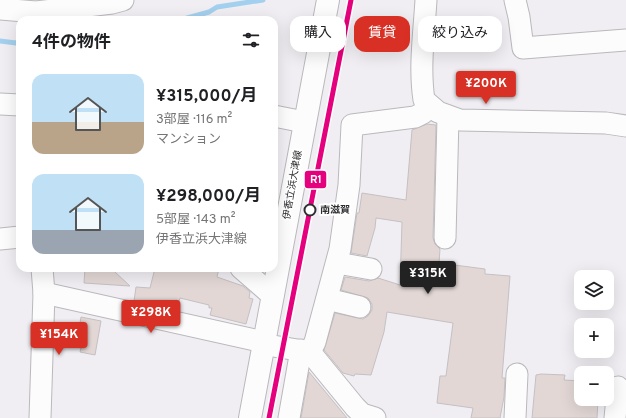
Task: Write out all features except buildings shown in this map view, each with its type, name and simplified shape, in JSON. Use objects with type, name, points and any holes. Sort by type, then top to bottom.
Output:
[{"type":"main road","name":"伊香立浜大津線","points":[[278,244],[280,223],[304,122],[328,0]]},
{"type":"main road","name":"伊香立浜大津線","points":[[250,418],[273,296],[275,272]]},
{"type":"street","points":[[0,9],[36,11],[112,3],[123,0]]},
{"type":"street","points":[[426,0],[422,68],[424,100],[430,107],[448,117],[474,121],[606,123],[626,126]]},
{"type":"street","points":[[515,0],[523,48],[626,40]]},
{"type":"street","points":[[0,104],[16,105]]},
{"type":"street","points":[[289,418],[305,351],[315,342],[337,262],[349,185],[352,125],[415,117],[423,114],[430,107]]},
{"type":"street","points":[[278,117],[304,122]]},
{"type":"street","points":[[445,238],[448,117]]},
{"type":"street","points":[[0,239],[16,237]]},
{"type":"street","points":[[337,262],[370,269]]},
{"type":"street","points":[[40,418],[44,293],[42,272]]},
{"type":"street","points":[[246,272],[273,296]]},
{"type":"street","points":[[44,293],[264,342],[273,346],[305,351],[366,417]]},
{"type":"street","points":[[327,300],[360,306]]},
{"type":"street","points":[[515,418],[517,374]]},
{"type":"street","points":[[615,418],[618,387]]},
{"type":"waterway","points":[[194,16],[209,12],[217,7],[263,0]]},
{"type":"waterway","points":[[0,41],[16,43]]},
{"type":"transit line","name":"R1","points":[[269,418],[351,0]]},
{"type":"place","name":"南滋賀","points":[[310,210]]}]
